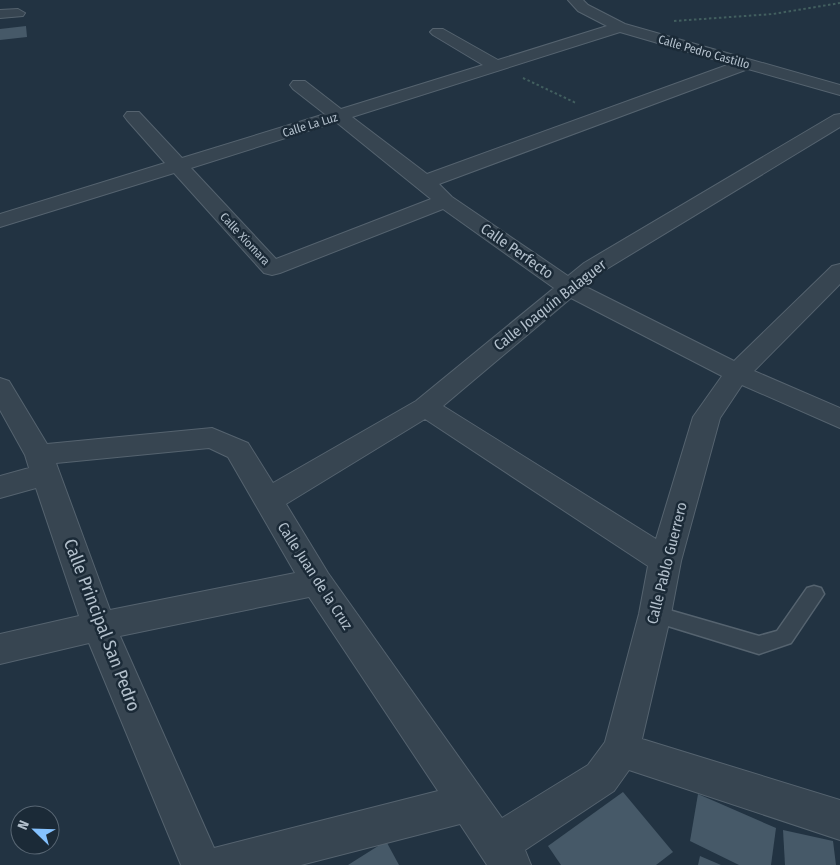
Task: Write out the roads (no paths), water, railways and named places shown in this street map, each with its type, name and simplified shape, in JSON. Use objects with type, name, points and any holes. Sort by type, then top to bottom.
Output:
[{"type":"street","name":"Calle Pedro Castillo","points":[[574,0],[583,8],[620,28],[840,90]]},
{"type":"street","points":[[0,14],[18,13]]},
{"type":"street","name":"Calle La Luz","points":[[0,221],[620,28]]},
{"type":"street","points":[[438,32],[497,66]]},
{"type":"street","points":[[425,182],[746,64]]},
{"type":"street","name":"Calle Perfecto","points":[[299,84],[425,182],[445,201],[568,287],[737,373],[840,419]]},
{"type":"street","name":"Calle Xiomara","points":[[134,116],[272,268],[445,201]]},
{"type":"street","name":"Calle Joaquín Balaguer","points":[[268,501],[425,407],[592,268],[840,119]]},
{"type":"street","name":"Calle Pablo Guerrero","points":[[504,854],[530,825],[601,778],[621,750],[655,614],[665,561],[707,417],[737,373],[840,271]]},
{"type":"street","name":"Calle Principal San Pedro","points":[[0,387],[42,465],[99,626],[201,865]]},
{"type":"street","points":[[425,407],[665,561]]},
{"type":"street","name":"Calle Juan de la Cruz","points":[[0,488],[42,465],[212,438],[238,450],[317,582],[504,854]]},
{"type":"street","points":[[0,649],[99,626],[317,582]]},
{"type":"street","points":[[621,750],[840,820]]},
{"type":"street","points":[[223,865],[469,802]]},
{"type":"lane","points":[[655,614],[759,645],[784,638],[814,594]]}]
